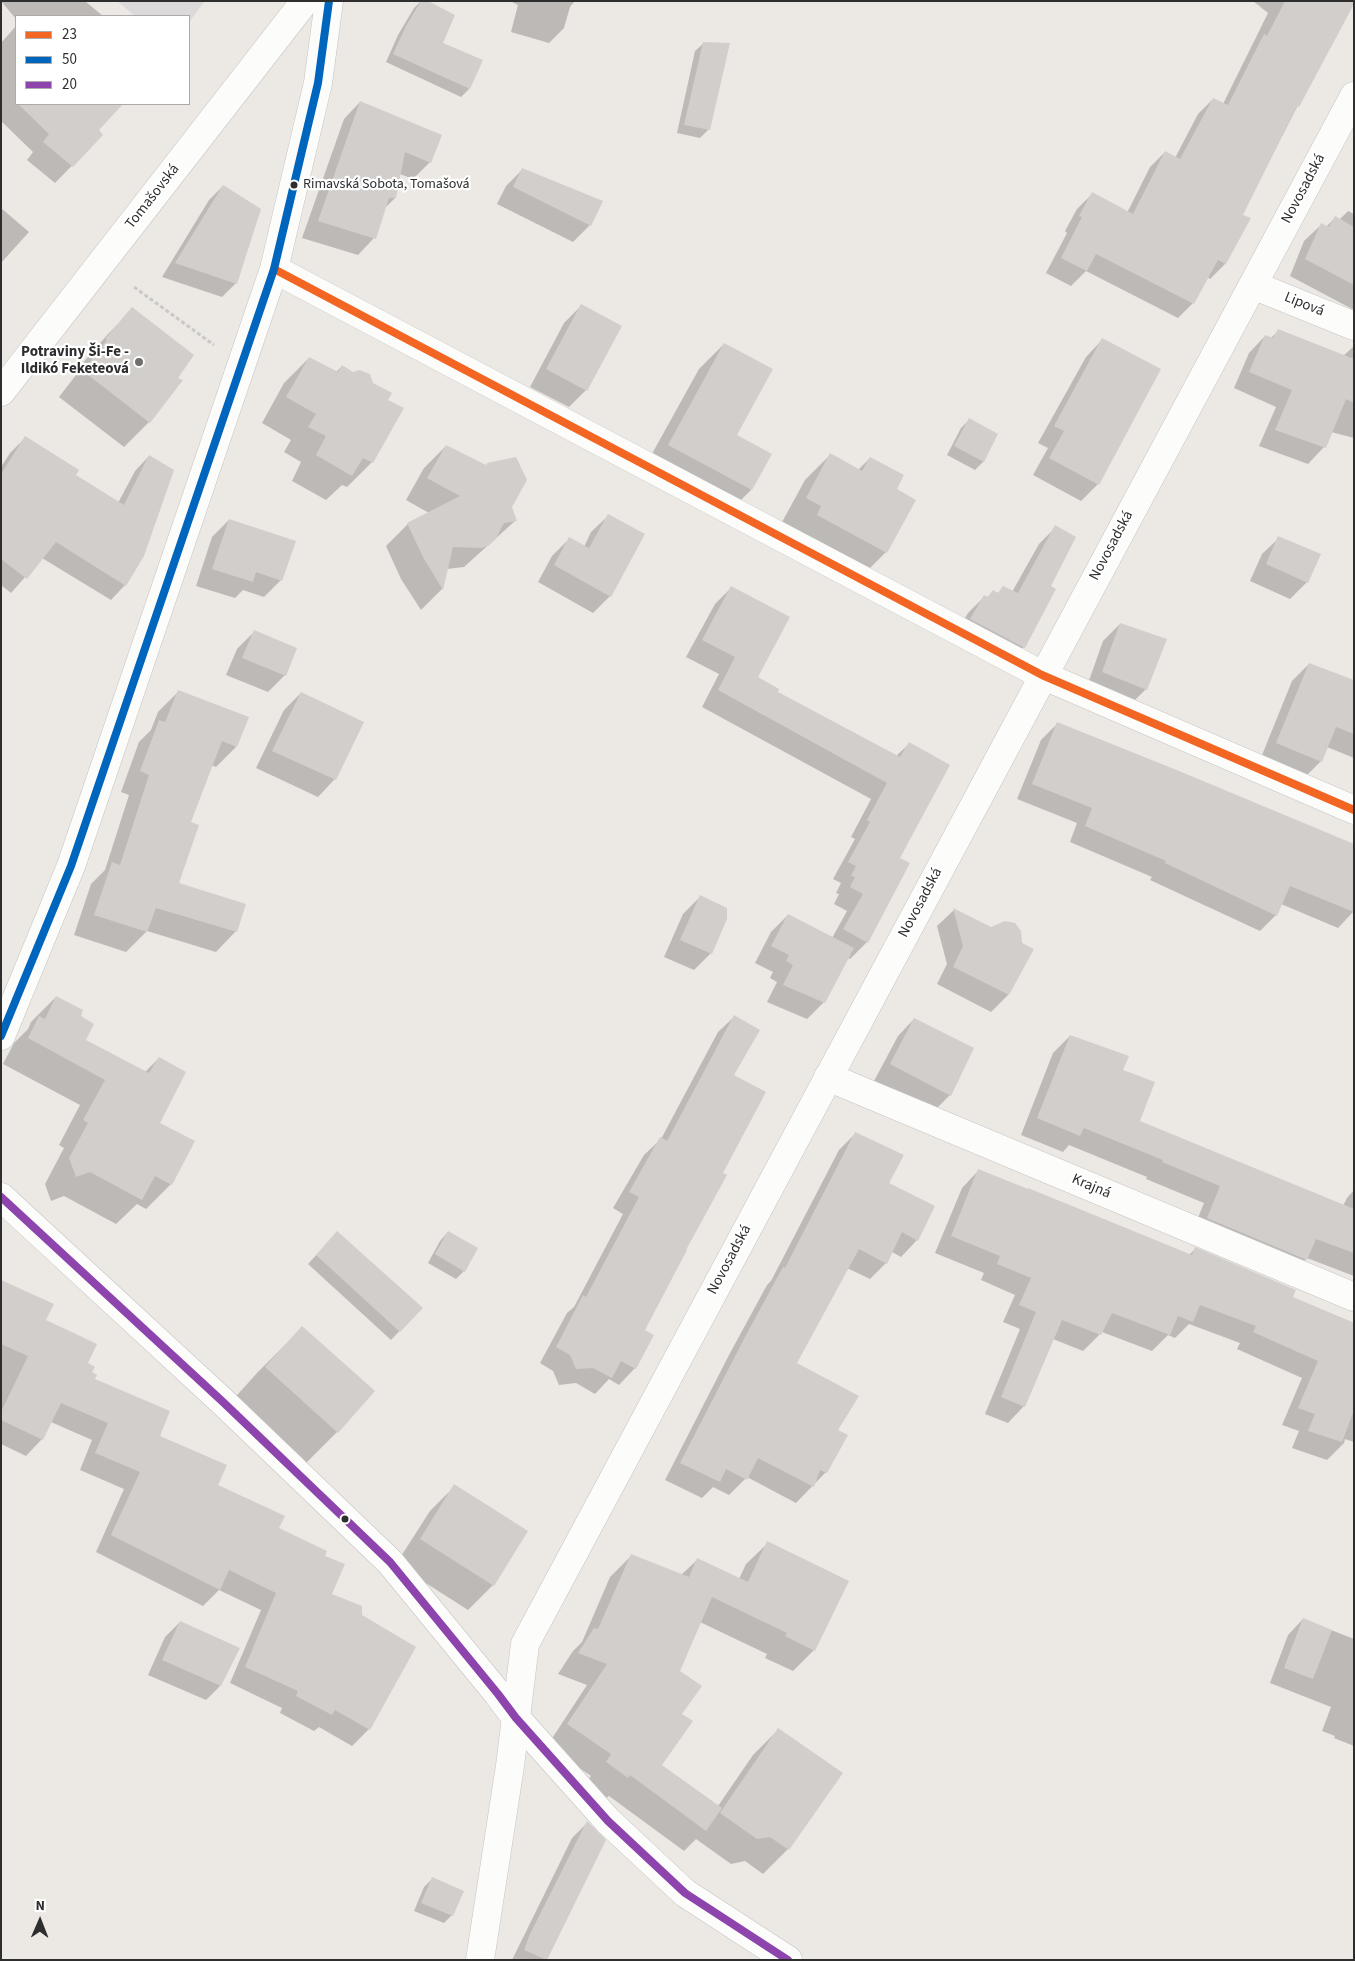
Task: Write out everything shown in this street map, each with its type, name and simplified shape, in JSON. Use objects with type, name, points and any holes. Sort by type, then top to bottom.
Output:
[{"type":"street","name":"Tomašovská","points":[[1,392],[305,1]]},
{"type":"street","points":[[1,1036],[71,866],[274,269],[318,82],[329,1]]},
{"type":"street","name":"Novosadská","points":[[480,1960],[510,1766],[525,1644],[1354,96]]},
{"type":"street","points":[[274,269],[1042,676],[1354,810]]},
{"type":"street","name":"Lipová","points":[[1253,285],[1354,326]]},
{"type":"street","name":"Krajná","points":[[828,1077],[1354,1297]]},
{"type":"street","points":[[1,1197],[223,1402],[390,1562],[516,1718],[608,1821],[685,1893],[788,1960]]},
{"type":"path","points":[[134,287],[241,365]]},
{"type":"shaded area","points":[[117,1],[205,1],[190,21],[190,15],[134,15]]},
{"type":"building","points":[[421,1],[428,1],[455,15],[443,43],[483,60],[470,89],[393,54],[406,26]]},
{"type":"building","points":[[1285,1],[1354,1],[1354,4],[1299,107],[1297,106],[1243,215],[1251,218],[1226,264],[1218,260],[1194,304],[1096,254],[1087,271],[1061,258],[1082,217],[1079,216],[1092,192],[1133,214],[1165,151],[1180,159],[1213,98],[1228,105],[1264,34],[1267,36]]},
{"type":"building","points":[[703,42],[730,43],[710,130],[684,125]]},
{"type":"building","points":[[360,101],[442,135],[431,163],[405,152],[396,198],[389,198],[376,239],[318,221]]},
{"type":"building","points":[[19,105],[122,105],[99,130],[103,135],[73,167],[43,142],[49,134]]},
{"type":"building","points":[[522,168],[603,201],[591,226],[513,187]]},
{"type":"building","points":[[223,185],[261,209],[237,284],[175,263]]},
{"type":"building","points":[[1335,216],[1354,227],[1354,285],[1305,259],[1321,223],[1329,227]]},
{"type":"building","points":[[581,304],[622,326],[587,391],[546,369]]},
{"type":"building","points":[[132,307],[194,355],[178,378],[183,380],[150,423],[83,371],[107,340],[105,339]]},
{"type":"building","points":[[1278,329],[1354,359],[1354,403],[1346,399],[1326,448],[1275,430],[1292,390],[1249,372],[1265,335],[1273,338]]},
{"type":"building","points":[[1102,338],[1161,369],[1099,485],[1049,458],[1064,431],[1054,426]]},
{"type":"building","points":[[724,343],[773,369],[737,435],[772,454],[752,490],[668,445]]},
{"type":"building","points":[[309,357],[338,372],[342,365],[353,372],[359,370],[370,374],[373,383],[392,393],[388,400],[404,408],[373,463],[363,458],[352,476],[316,455],[326,436],[308,427],[316,414],[286,397]]},
{"type":"building","points":[[969,418],[998,434],[984,462],[954,446]]},
{"type":"building","points":[[25,436],[79,470],[76,475],[124,505],[149,455],[174,470],[144,556],[126,586],[56,542],[27,579],[1,559],[1,474]]},
{"type":"building","points":[[446,445],[486,465],[487,463],[516,457],[527,480],[512,507],[517,521],[504,523],[495,540],[488,546],[481,548],[453,547],[443,590],[423,557],[407,523],[460,496],[427,478]]},
{"type":"building","points":[[830,453],[862,471],[870,457],[904,475],[897,489],[916,500],[887,553],[817,515],[821,506],[806,498]]},
{"type":"building","points":[[608,514],[645,534],[611,597],[554,565],[569,537],[589,548]]},
{"type":"building","points":[[229,519],[296,541],[282,581],[256,572],[253,582],[212,569]]},
{"type":"building","points":[[1055,525],[1076,537],[1051,586],[1056,589],[1025,648],[970,619],[984,595],[988,597],[993,590],[998,593],[1003,586],[1018,593]]},
{"type":"building","points":[[1278,536],[1321,554],[1308,583],[1266,564]]},
{"type":"building","points":[[731,586],[790,617],[758,677],[779,689],[778,692],[900,757],[909,742],[950,765],[900,858],[910,863],[868,943],[843,929],[863,894],[850,887],[855,877],[851,876],[856,866],[848,862],[870,822],[867,820],[887,783],[718,690],[735,657],[702,640]]},
{"type":"building","points":[[1120,623],[1167,639],[1147,690],[1102,672]]},
{"type":"building","points":[[254,630],[297,648],[286,676],[242,658]]},
{"type":"building","points":[[1309,663],[1354,680],[1354,734],[1336,727],[1322,762],[1276,743]]},
{"type":"building","points":[[178,690],[249,717],[237,747],[222,741],[191,822],[199,825],[179,883],[246,904],[237,932],[156,908],[147,932],[94,915],[112,862],[120,865],[149,775],[140,771],[159,720],[165,722]]},
{"type":"building","points":[[301,692],[364,722],[336,780],[272,751]]},
{"type":"building","points":[[1057,722],[1354,844],[1354,912],[1290,886],[1277,916],[1165,863],[1166,861],[1085,826],[1092,808],[1032,784]]},
{"type":"building","points":[[700,895],[727,908],[727,919],[712,954],[680,940]]},
{"type":"building","points":[[953,908],[991,927],[1005,921],[1015,923],[1021,931],[1022,943],[1034,949],[1009,995],[953,967],[963,946]]},
{"type":"building","points":[[788,914],[854,948],[825,1003],[783,985],[793,965],[786,961],[789,955],[771,946]]},
{"type":"building","points":[[56,996],[83,1010],[81,1016],[94,1024],[86,1040],[149,1073],[159,1057],[186,1072],[160,1123],[195,1141],[172,1185],[155,1176],[142,1200],[90,1172],[76,1177],[69,1158],[88,1123],[83,1120],[105,1080],[28,1038],[39,1016],[45,1019]]},
{"type":"building","points":[[734,1015],[760,1030],[734,1075],[766,1092],[723,1173],[727,1175],[645,1330],[654,1335],[636,1369],[621,1361],[612,1378],[593,1368],[576,1369],[570,1355],[556,1347],[583,1295],[586,1297],[639,1197],[629,1192],[660,1137],[667,1141]]},
{"type":"building","points":[[914,1018],[974,1048],[951,1096],[890,1064]]},
{"type":"building","points":[[1070,1035],[1129,1056],[1123,1070],[1155,1082],[1140,1121],[1354,1209],[1354,1253],[1316,1239],[1307,1260],[1207,1218],[1220,1186],[1162,1162],[1163,1160],[1084,1128],[1080,1136],[1037,1118]]},
{"type":"building","points":[[855,1132],[904,1155],[889,1183],[935,1206],[918,1241],[902,1232],[887,1264],[859,1249],[797,1363],[859,1396],[838,1430],[848,1435],[827,1473],[820,1470],[814,1487],[758,1458],[747,1480],[726,1469],[720,1482],[680,1463],[745,1337],[783,1267],[785,1268]]},
{"type":"building","points":[[978,1169],[1192,1255],[1195,1247],[1296,1290],[1293,1297],[1354,1323],[1354,1410],[1342,1442],[1308,1431],[1315,1414],[1298,1408],[1318,1361],[1253,1332],[1256,1326],[1200,1305],[1193,1322],[1178,1316],[1170,1335],[1112,1313],[1101,1335],[1062,1320],[1025,1407],[1001,1397],[1036,1312],[1019,1305],[1031,1278],[997,1264],[1000,1256],[951,1236]]},
{"type":"building","points":[[337,1231],[423,1308],[400,1332],[316,1255]]},
{"type":"building","points":[[448,1231],[478,1248],[465,1272],[435,1254]]},
{"type":"building","points":[[1,1280],[54,1304],[46,1320],[97,1344],[88,1363],[95,1367],[92,1372],[97,1375],[95,1379],[170,1411],[160,1436],[227,1465],[218,1485],[285,1516],[279,1528],[327,1551],[325,1556],[345,1564],[332,1594],[362,1606],[362,1615],[416,1647],[370,1730],[335,1710],[332,1715],[296,1696],[298,1691],[245,1667],[276,1593],[229,1570],[220,1590],[111,1535],[140,1472],[95,1453],[108,1423],[61,1403],[43,1440],[1,1420],[1,1412],[28,1356],[1,1344]]},
{"type":"building","points":[[302,1326],[375,1391],[338,1433],[265,1367]]},
{"type":"building","points":[[454,1484],[528,1531],[494,1586],[420,1539]]},
{"type":"building","points":[[767,1541],[849,1581],[815,1651],[785,1636],[787,1633],[712,1597],[680,1671],[702,1686],[682,1714],[693,1721],[662,1765],[722,1808],[706,1831],[630,1775],[628,1778],[606,1762],[611,1754],[567,1724],[607,1664],[578,1653],[594,1628],[598,1629],[631,1554],[689,1577],[697,1558],[748,1582]]},
{"type":"building","points":[[1303,1618],[1332,1630],[1313,1679],[1284,1668]]},
{"type":"building","points":[[180,1621],[240,1648],[221,1686],[162,1660]]},
{"type":"building","points":[[778,1728],[843,1773],[789,1850],[770,1837],[757,1839],[720,1813]]},
{"type":"building","points":[[587,1821],[606,1840],[547,1960],[524,1950],[530,1934]]},
{"type":"building","points":[[432,1877],[464,1891],[453,1916],[421,1903]]},
{"type":"transit line","name":"50","points":[[1,1036],[71,866],[274,269],[318,83],[329,1]]},
{"type":"transit line","name":"23","points":[[274,269],[1042,675],[1354,810]]},
{"type":"transit line","name":"20","points":[[1,1197],[223,1402],[390,1562],[516,1718],[608,1821],[685,1893],[788,1960]]},
{"type":"place","name":"Rimavská Sobota, Tomašová","points":[[294,185]]},
{"type":"place","name":"Potraviny Ši-Fe - Ildikó Feketeová","points":[[139,362]]}]
